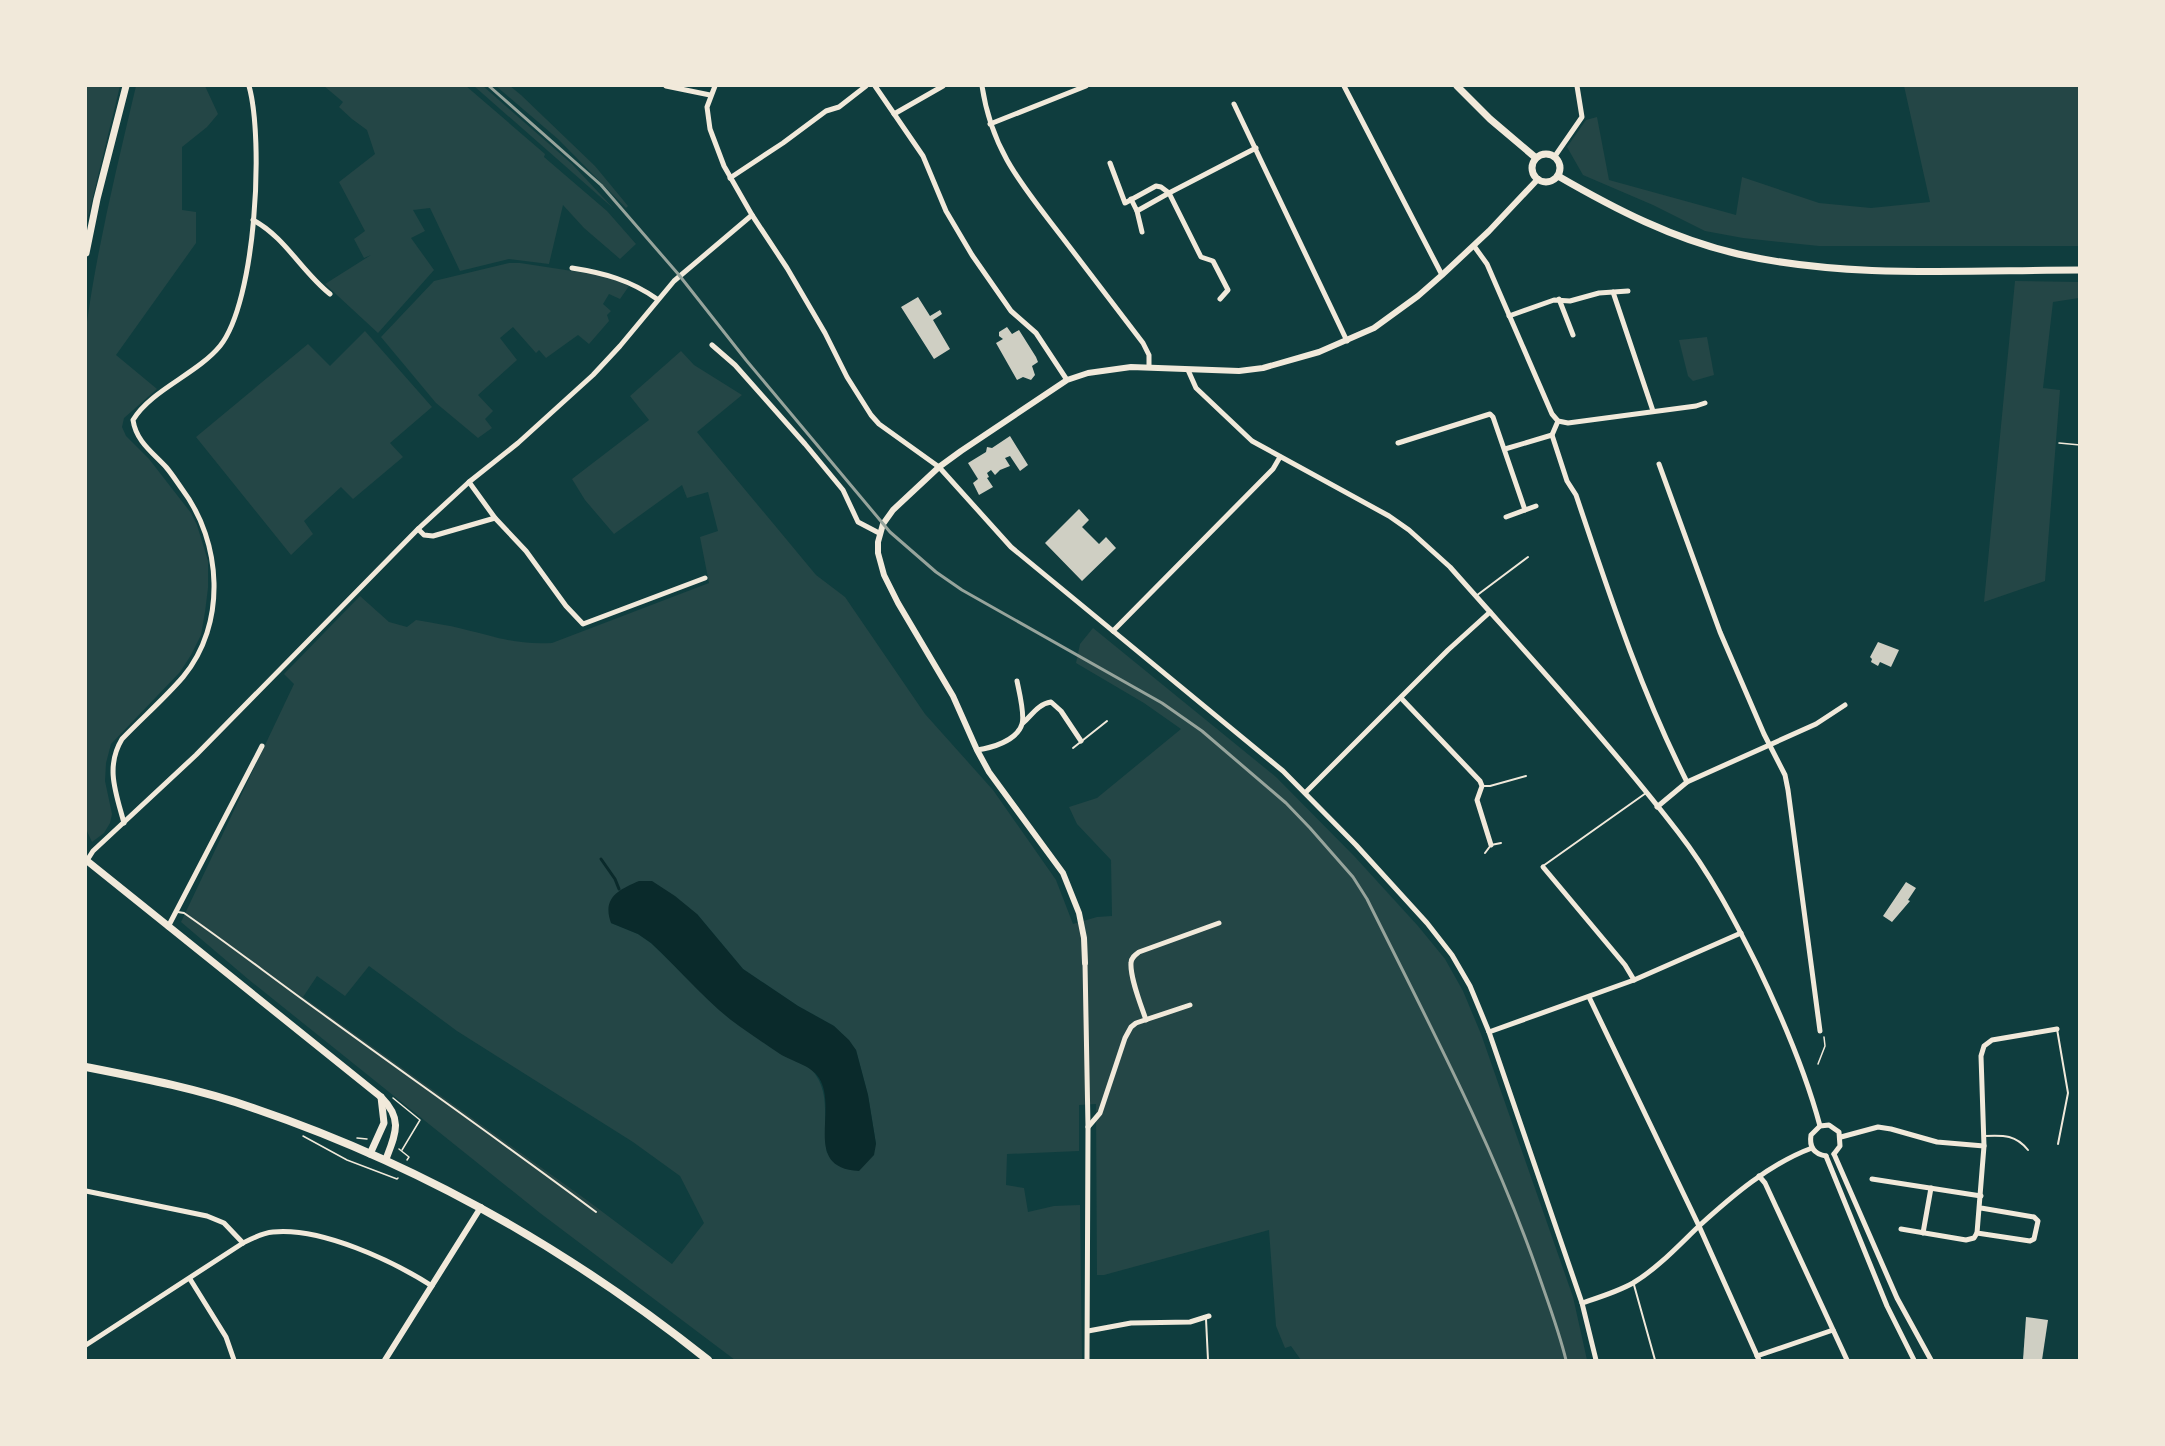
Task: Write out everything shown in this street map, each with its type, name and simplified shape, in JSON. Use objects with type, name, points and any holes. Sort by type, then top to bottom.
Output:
[{"type":"main road","points":[[86,253],[126,86]]},
{"type":"main road","points":[[1457,86],[1490,119],[1536,158]]},
{"type":"main road","points":[[1547,154],[1555,156],[1560,165],[1558,176],[1551,181],[1538,179],[1533,171],[1536,158],[1547,154]]},
{"type":"main road","points":[[1558,176],[1655,227],[1737,254],[1775,261],[1871,270],[2079,270]]},
{"type":"main road","points":[[86,862],[381,1097],[390,1107],[396,1120],[395,1132],[386,1159]]},
{"type":"main road","points":[[86,1067],[180,1087],[252,1107],[386,1159],[481,1207],[539,1240],[605,1283],[708,1360]]},
{"type":"main road","points":[[370,1154],[384,1124],[381,1097]]},
{"type":"street","points":[[124,823],[112,772],[112,759],[116,748],[195,660],[204,638],[214,591],[213,563],[199,516],[167,468],[140,440],[133,420],[145,406],[205,361],[219,347],[229,334],[238,310],[253,220],[256,154],[253,99],[249,86]]},
{"type":"street","points":[[666,86],[710,95]]},
{"type":"street","points":[[715,86],[707,107],[710,129],[730,178],[787,268],[871,415],[879,424],[939,467],[1011,547],[1306,792],[1427,923],[1446,947],[1470,986],[1489,1032],[1582,1303],[1596,1360]]},
{"type":"street","points":[[730,178],[783,143],[825,111],[839,107],[866,86]]},
{"type":"street","points":[[875,86],[923,156],[946,211],[972,255],[1011,310],[1036,333],[1067,380]]},
{"type":"street","points":[[894,114],[943,86]]},
{"type":"street","points":[[982,86],[990,124],[1002,154],[1021,184],[1143,343],[1149,356],[1149,367]]},
{"type":"street","points":[[990,124],[1086,86]]},
{"type":"street","points":[[1344,86],[1442,275]]},
{"type":"street","points":[[1555,156],[1582,117],[1577,86]]},
{"type":"street","points":[[1234,104],[1347,341]]},
{"type":"street","points":[[1137,211],[1256,148]]},
{"type":"street","points":[[1110,164],[1125,203],[1156,186],[1169,193],[1201,257],[1213,261],[1228,290],[1220,298]]},
{"type":"street","points":[[1088,1360],[1085,963],[1084,938],[1079,913],[1063,873],[989,772],[953,696],[898,603],[884,575],[879,553],[879,533],[893,510],[939,467],[1067,380],[1109,369],[1149,367],[1239,370],[1263,368],[1347,341],[1374,328],[1394,315],[1474,246],[1538,179]]},
{"type":"street","points":[[1131,199],[1137,211],[1142,232]]},
{"type":"street","points":[[86,862],[93,851],[196,755],[418,529],[593,375],[620,346],[657,299],[683,272],[752,215]]},
{"type":"street","points":[[253,220],[274,234],[302,267],[330,294]]},
{"type":"street","points":[[1474,246],[1487,264],[1552,414],[1558,421],[1568,423],[1705,403]]},
{"type":"street","points":[[572,268],[615,276],[657,299]]},
{"type":"street","points":[[1509,316],[1559,299],[1570,301],[1599,293],[1628,291]]},
{"type":"street","points":[[1612,292],[1653,411]]},
{"type":"street","points":[[1559,299],[1573,335]]},
{"type":"street","points":[[712,345],[735,365],[843,490],[858,522],[879,533]]},
{"type":"street","points":[[1188,370],[1192,382],[1203,396],[1252,441],[1389,516],[1409,530],[1450,567],[1555,684],[1646,793],[1704,869],[1741,933],[1775,1003],[1807,1082],[1820,1126]]},
{"type":"street","points":[[1398,444],[1490,414],[1525,510]]},
{"type":"street","points":[[1558,421],[1552,435],[1567,481],[1576,495],[1634,664],[1652,708],[1688,782]]},
{"type":"street","points":[[1504,449],[1552,435]]},
{"type":"street","points":[[1113,632],[1273,469],[1280,457]]},
{"type":"street","points":[[1659,464],[1720,632],[1785,776],[1820,1031]]},
{"type":"street","points":[[469,482],[495,518],[526,551],[566,606],[583,624],[705,578]]},
{"type":"street","points":[[1506,517],[1536,506]]},
{"type":"street","points":[[418,529],[424,535],[433,536],[495,518]]},
{"type":"street","points":[[1306,792],[1448,650],[1490,612]]},
{"type":"street","points":[[1017,681],[1023,723]]},
{"type":"street","points":[[1401,698],[1480,781],[1482,786],[1477,800],[1491,845]]},
{"type":"street","points":[[977,750],[1001,743],[1019,730],[1035,710],[1051,702],[1081,741]]},
{"type":"street","points":[[1657,807],[1688,782],[1816,724],[1845,705]]},
{"type":"street","points":[[168,927],[178,912],[262,746]]},
{"type":"street","points":[[1543,867],[1625,965],[1634,980]]},
{"type":"street","points":[[1146,1020],[1133,976],[1131,964],[1133,957],[1139,952],[1220,923]]},
{"type":"street","points":[[1489,1032],[1634,980],[1741,933]]},
{"type":"street","points":[[1589,997],[1699,1226],[1758,1358],[1833,1330]]},
{"type":"street","points":[[1088,1127],[1100,1113],[1125,1038],[1131,1027],[1190,1005]]},
{"type":"street","points":[[1901,1229],[1966,1239],[1974,1238],[1981,1208],[1984,1136],[1981,1056],[1984,1046],[1992,1040],[2057,1029]]},
{"type":"street","points":[[1820,1126],[1833,1126],[1841,1137],[1840,1146],[1834,1154],[1826,1156],[1816,1153],[1812,1148],[1811,1135],[1820,1126]]},
{"type":"street","points":[[1841,1137],[1878,1127],[1937,1142],[1984,1146]]},
{"type":"street","points":[[1582,1303],[1610,1294],[1634,1282],[1658,1265],[1699,1226],[1759,1176],[1812,1148]]},
{"type":"street","points":[[1834,1154],[1897,1298],[1931,1360]]},
{"type":"street","points":[[1826,1156],[1887,1306],[1914,1360]]},
{"type":"street","points":[[1759,1176],[1765,1183],[1847,1360]]},
{"type":"street","points":[[1872,1179],[1981,1196]]},
{"type":"street","points":[[1923,1233],[1930,1188]]},
{"type":"street","points":[[86,1191],[207,1216],[224,1223],[243,1243]]},
{"type":"street","points":[[385,1360],[481,1207]]},
{"type":"street","points":[[1977,1233],[2030,1241],[2034,1239],[2038,1221],[2034,1217],[1981,1208]]},
{"type":"street","points":[[86,1345],[243,1243],[258,1235],[272,1232],[288,1231],[314,1236],[375,1255],[432,1286]]},
{"type":"street","points":[[190,1279],[226,1337],[234,1360]]},
{"type":"street","points":[[1088,1331],[1131,1323],[1190,1322],[1207,1317]]},
{"type":"lane","points":[[1476,596],[1528,557]]},
{"type":"lane","points":[[1073,748],[1107,721]]},
{"type":"lane","points":[[1482,786],[1526,776]]},
{"type":"lane","points":[[1543,867],[1646,793]]},
{"type":"lane","points":[[1485,853],[1491,845],[1501,843]]},
{"type":"lane","points":[[178,912],[184,913],[232,946],[317,1011],[464,1114],[596,1212]]},
{"type":"lane","points":[[2057,1029],[2068,1093],[2058,1144]]},
{"type":"lane","points":[[1984,1136],[2012,1137],[2022,1142],[2028,1150]]},
{"type":"lane","points":[[1634,1282],[1654,1360]]},
{"type":"lane","points":[[1207,1317],[1208,1360]]},
{"type":"path","points":[[2059,443],[2079,445]]},
{"type":"path","points":[[1818,1064],[1825,1046],[1824,1036],[1820,1031]]},
{"type":"path","points":[[409,1157],[401,1151],[420,1120]]},
{"type":"path","points":[[299,1134],[347,1160],[398,1179]]},
{"type":"shaded area","points":[[86,86],[120,86],[86,225]]},
{"type":"shaded area","points":[[136,86],[205,86],[218,114],[207,127],[182,147],[182,210],[196,212],[196,243],[116,355],[157,389],[124,418],[122,427],[126,436],[149,459],[191,513],[208,561],[208,588],[201,635],[191,655],[180,672],[111,744],[106,763],[105,781],[112,814],[104,833],[92,842],[86,829],[86,329],[102,237]]},
{"type":"shaded area","points":[[324,86],[466,86],[607,211],[636,244],[620,259],[584,228],[563,205],[549,264],[509,259],[460,271],[430,208],[413,210],[425,231],[411,238],[434,270],[378,333],[325,284],[371,255],[364,258],[354,239],[365,231],[339,182],[375,154],[367,130],[339,107],[343,102]]},
{"type":"shaded area","points":[[474,86],[483,86],[572,164],[614,209]]},
{"type":"shaded area","points":[[496,86],[510,86],[521,95],[595,166],[628,206],[626,208],[558,139]]},
{"type":"shaded area","points":[[1904,86],[2079,86],[2079,246],[1819,246],[1743,238],[1705,231],[1653,205],[1583,175],[1567,147],[1586,120],[1597,117],[1609,180],[1736,215],[1742,177],[1819,203],[1871,208],[1930,202]]},
{"type":"shaded area","points":[[509,263],[605,276],[629,286],[620,299],[609,294],[603,304],[611,311],[607,315],[609,321],[589,344],[578,335],[546,358],[539,350],[536,353],[513,327],[500,338],[517,360],[478,395],[493,411],[485,419],[492,428],[478,438],[436,403],[381,337],[434,281]]},
{"type":"shaded area","points":[[2015,281],[2079,282],[2079,298],[2053,302],[2043,388],[2060,390],[2045,581],[1984,602]]},
{"type":"shaded area","points":[[365,331],[432,407],[390,443],[403,457],[353,499],[341,487],[304,521],[313,534],[291,555],[196,437],[308,344],[330,366]]},
{"type":"shaded area","points":[[1707,337],[1714,375],[1693,381],[1688,376],[1679,340]]},
{"type":"shaded area","points":[[681,351],[694,365],[742,395],[697,432],[816,575],[845,597],[925,714],[993,790],[1056,880],[1073,924],[1097,917],[1112,916],[1111,860],[1077,824],[1069,807],[1097,798],[1181,729],[1144,703],[1076,663],[1080,644],[1093,628],[1276,777],[1355,857],[1418,926],[1445,959],[1463,991],[1481,1034],[1573,1297],[1587,1360],[1301,1360],[1291,1346],[1285,1348],[1276,1326],[1269,1230],[1097,1275],[1096,1104],[1079,1105],[1079,1151],[1007,1154],[1006,1185],[1024,1188],[1028,1212],[1054,1206],[1080,1205],[1082,1360],[735,1360],[540,1213],[248,979],[181,922],[294,684],[284,674],[360,596],[389,622],[407,627],[416,620],[517,642],[552,643],[709,583],[700,537],[718,531],[708,492],[687,498],[682,485],[614,534],[585,500],[572,479],[649,420],[630,396]],"holes":[[[697,914],[743,969],[798,1006],[834,1026],[856,1050],[868,1095],[876,1144],[827,1153],[824,1099],[818,1079],[812,1070],[676,967],[651,943],[638,934],[611,923]],[[369,966],[457,1031],[633,1142],[680,1176],[704,1223],[672,1264],[303,997],[317,976],[345,996]]]},
{"type":"shaded area","points":[[639,881],[652,881],[675,896],[697,914],[743,969],[798,1006],[834,1026],[849,1040],[856,1050],[868,1095],[876,1144],[874,1155],[859,1171],[841,1167],[831,1160],[826,1149],[824,1091],[816,1074],[780,1054],[731,1020],[651,943],[638,934],[611,923],[610,901],[624,888]]},
{"type":"building","points":[[918,297],[930,316],[940,310],[942,314],[933,320],[950,349],[934,359],[901,307]]},
{"type":"building","points":[[1007,327],[1012,334],[1019,330],[1036,357],[1038,362],[1032,366],[1035,375],[1031,380],[1023,377],[1017,380],[996,343],[1003,339],[999,336],[999,332]]},
{"type":"building","points":[[1010,436],[1028,465],[1020,471],[1010,456],[1005,458],[1010,466],[995,475],[991,470],[987,473],[989,477],[987,478],[993,487],[979,495],[973,483],[978,479],[968,463],[986,452],[987,447],[992,448]]},
{"type":"building","points":[[1079,509],[1089,520],[1082,527],[1099,544],[1106,537],[1116,548],[1082,581],[1045,543]]},
{"type":"building","points":[[1878,642],[1899,650],[1891,667],[1880,662],[1878,666],[1871,662],[1870,657]]},
{"type":"building","points":[[1906,882],[1916,888],[1908,900],[1910,901],[1892,922],[1883,916]]},
{"type":"building","points":[[2026,1317],[2048,1320],[2042,1360],[2023,1360]]},
{"type":"waterway","points":[[601,859],[619,889]]},
{"type":"railway","points":[[489,86],[601,185],[679,275],[746,360],[890,532],[936,572],[962,590],[1162,703],[1202,731],[1286,803],[1353,877],[1367,899],[1436,1037],[1501,1177],[1538,1273],[1566,1360]]}]
